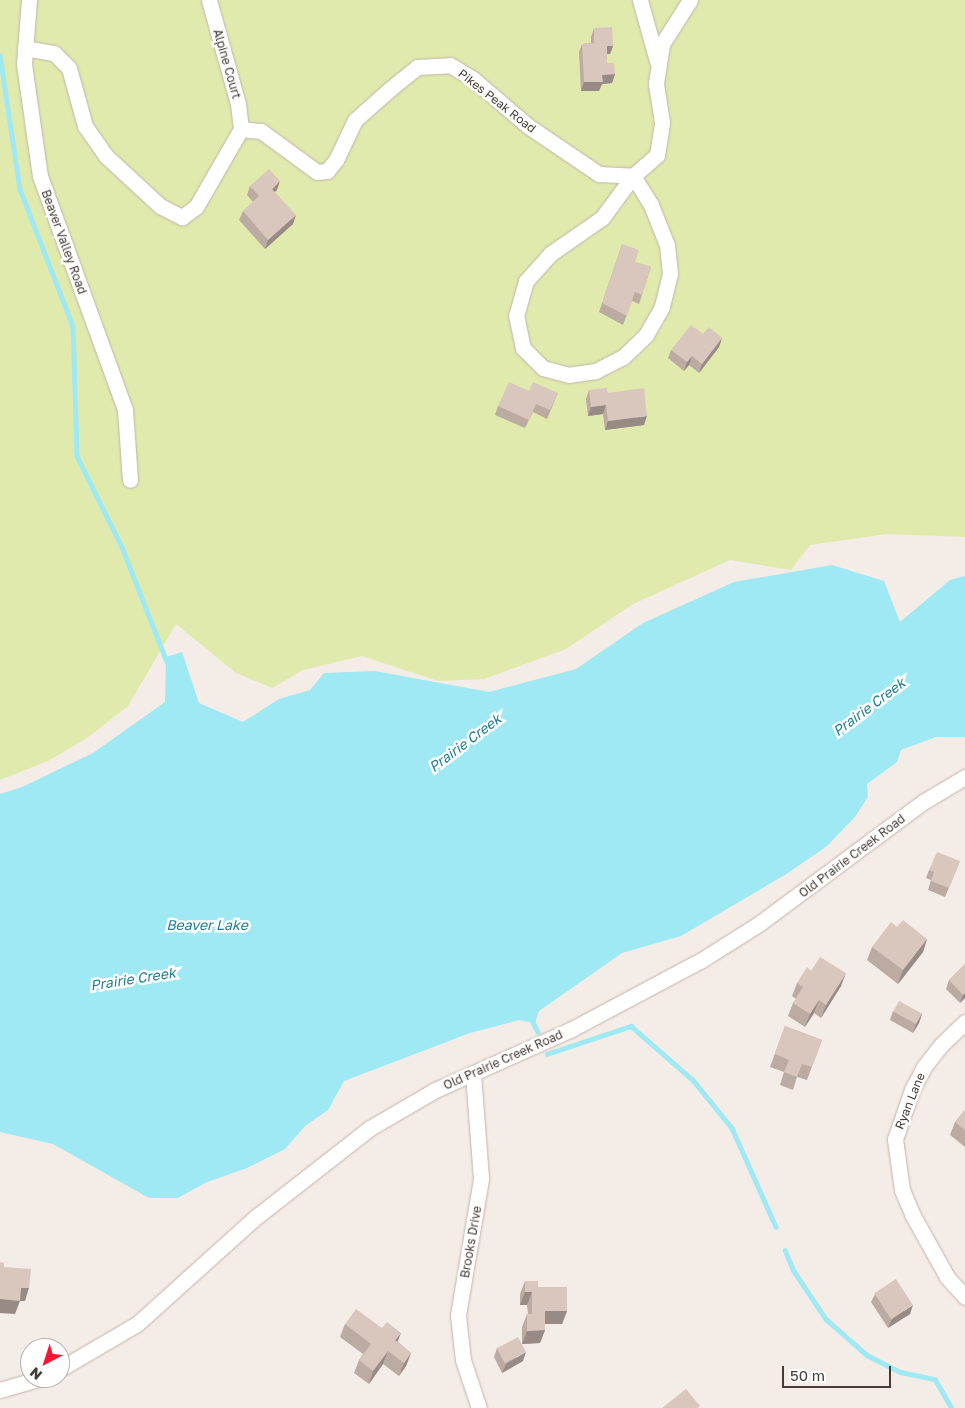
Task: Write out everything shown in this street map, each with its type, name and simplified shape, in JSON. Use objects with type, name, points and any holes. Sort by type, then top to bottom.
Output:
[{"type":"street","name":"Beaver Valley Road","points":[[29,0],[24,64],[40,176],[125,410],[130,480]]},
{"type":"street","name":"Alpine Court","points":[[209,0],[238,104],[242,129]]},
{"type":"street","points":[[640,0],[658,64]]},
{"type":"street","points":[[633,176],[654,213],[667,245],[670,274],[662,306],[646,335],[629,352],[596,372],[569,375],[543,368],[523,348],[516,316],[526,281],[550,254],[602,218],[633,176],[657,155],[662,122],[656,83],[662,44],[690,0]]},
{"type":"street","points":[[25,48],[54,53],[69,68],[85,126],[106,156],[160,206],[182,217],[196,207],[242,129]]},
{"type":"street","name":"Pikes Peak Road","points":[[242,129],[261,131],[317,172],[327,172],[336,160],[355,120],[383,95],[417,67],[450,65],[473,79],[528,126],[599,174],[633,176]]},
{"type":"street","name":"Old Prairie Creek Road","points":[[70,1363],[137,1324],[256,1217],[370,1128],[436,1090],[570,1030],[700,961],[760,923],[923,802],[965,777]]},
{"type":"street","name":"Ryan Lane","points":[[965,1022],[941,1045],[924,1067],[912,1090],[895,1139],[902,1190],[912,1214],[947,1277],[965,1297]]},
{"type":"street","name":"Brooks Drive","points":[[474,1074],[481,1179],[458,1315],[463,1360],[479,1408]]},
{"type":"street","points":[[0,1390],[20,1384]]},
{"type":"green space","points":[[0,0],[965,0],[965,537],[887,534],[810,545],[791,570],[730,560],[633,604],[566,649],[484,679],[438,681],[362,656],[303,670],[272,688],[236,673],[176,624],[128,706],[87,738],[48,761],[0,780]]},
{"type":"water","name":"Beaver Lake","points":[[832,565],[884,581],[900,622],[950,580],[965,576],[965,737],[936,737],[901,750],[897,762],[867,784],[868,797],[855,817],[827,846],[788,873],[681,936],[622,953],[539,1011],[535,1023],[519,1020],[470,1033],[344,1081],[328,1110],[305,1126],[285,1149],[247,1168],[207,1182],[178,1198],[149,1198],[53,1144],[0,1132],[0,794],[22,787],[93,753],[165,702],[166,657],[182,652],[199,703],[243,722],[279,699],[310,690],[324,673],[375,671],[489,692],[576,669],[643,623],[734,582]]},
{"type":"building","points":[[612,27],[613,46],[607,46],[607,63],[614,63],[615,74],[602,75],[603,82],[584,82],[582,44],[594,43],[594,28]]},
{"type":"building","points":[[269,169],[280,181],[272,189],[296,215],[268,240],[243,211],[259,196],[250,186]]},
{"type":"building","points":[[622,244],[639,250],[635,262],[651,267],[642,295],[635,292],[627,316],[602,303]]},
{"type":"building","points":[[691,325],[703,334],[709,327],[722,338],[702,364],[692,356],[687,362],[671,350]]},
{"type":"building","points":[[509,382],[529,391],[533,382],[558,393],[550,410],[536,404],[529,420],[498,406]]},
{"type":"building","points":[[607,388],[608,393],[644,388],[647,416],[608,421],[606,405],[591,407],[589,390]]},
{"type":"building","points":[[937,852],[960,861],[949,888],[931,881],[934,872],[929,870]]},
{"type":"building","points":[[903,920],[927,939],[903,970],[872,947],[891,922],[897,927]]},
{"type":"building","points":[[820,957],[846,973],[826,1005],[819,1000],[810,1014],[793,1003],[803,987],[797,983],[807,967],[811,971]]},
{"type":"building","points":[[965,964],[965,993],[963,995],[949,980]]},
{"type":"building","points":[[899,1001],[922,1014],[916,1024],[893,1011]]},
{"type":"building","points":[[785,1026],[822,1040],[812,1067],[802,1064],[797,1077],[784,1072],[789,1060],[775,1054]]},
{"type":"building","points":[[965,1110],[965,1130],[955,1122]]},
{"type":"building","points":[[0,1262],[4,1263],[4,1267],[31,1269],[29,1288],[21,1288],[20,1301],[0,1299]]},
{"type":"building","points":[[896,1279],[913,1305],[891,1319],[874,1293]]},
{"type":"building","points":[[525,1281],[538,1281],[538,1287],[567,1287],[567,1311],[545,1311],[545,1330],[527,1331],[527,1314],[532,1314],[532,1292],[525,1292]]},
{"type":"building","points":[[356,1309],[382,1328],[387,1322],[401,1333],[395,1340],[411,1353],[404,1363],[388,1351],[373,1371],[359,1360],[371,1344],[345,1324]]},
{"type":"building","points":[[518,1337],[526,1352],[505,1363],[497,1348]]},
{"type":"building","points":[[686,1389],[700,1406],[698,1408],[662,1408]]},
{"type":"waterway","points":[[0,55],[20,189],[73,326],[77,456],[122,547],[167,662]]},
{"type":"waterway","points":[[532,1020],[538,1032]]},
{"type":"waterway","points":[[547,1054],[631,1026],[693,1080],[732,1128],[776,1227]]},
{"type":"waterway","points":[[785,1250],[794,1271],[826,1319],[867,1355],[901,1372],[935,1379],[952,1408]]},
{"type":"water label","name":"Prairie Creek","points":[[869,707]]},
{"type":"water label","name":"Prairie Creek","points":[[465,743]]},
{"type":"water label","name":"Prairie Creek","points":[[133,979]]}]
